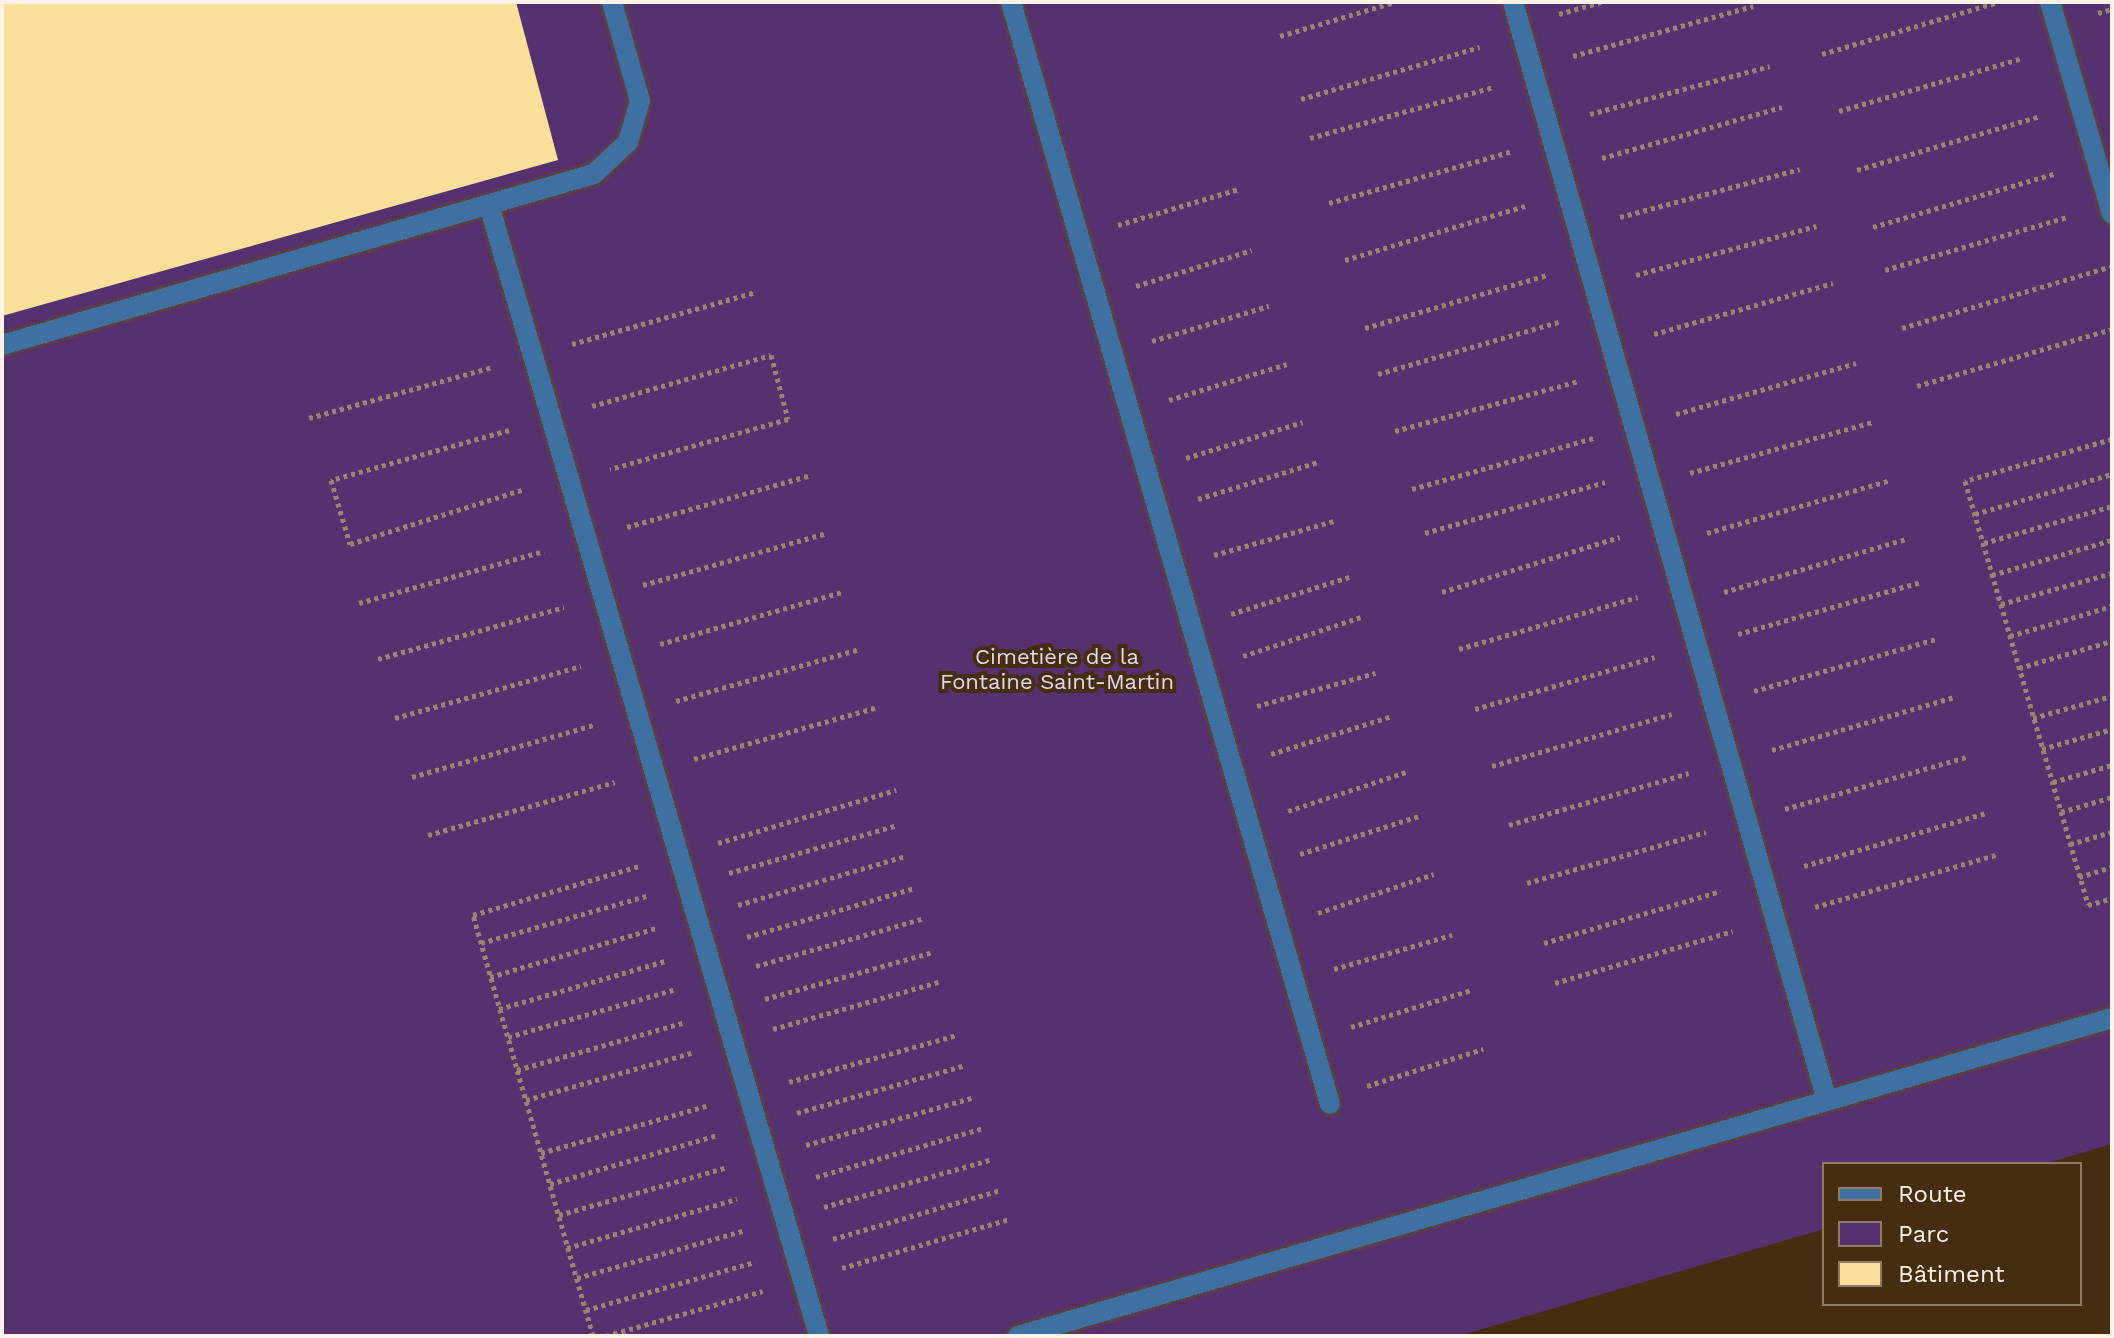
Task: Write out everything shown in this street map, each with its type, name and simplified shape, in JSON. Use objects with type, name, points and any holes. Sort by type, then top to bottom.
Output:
[{"type":"lane","points":[[2,345],[594,174],[628,142],[640,101],[612,2]]},
{"type":"lane","points":[[1011,2],[1329,1101]]},
{"type":"lane","points":[[1513,2],[1827,1101]]},
{"type":"lane","points":[[2050,2],[2111,209]]},
{"type":"lane","points":[[489,205],[819,1336]]},
{"type":"lane","points":[[1018,1336],[2112,1018]]},
{"type":"path","points":[[1280,36],[1395,2]]},
{"type":"path","points":[[1822,54],[1997,2]]},
{"type":"path","points":[[1310,138],[1753,6]]},
{"type":"path","points":[[1301,99],[1522,34]]},
{"type":"path","points":[[1839,111],[2063,46]]},
{"type":"path","points":[[1329,203],[1770,66]]},
{"type":"path","points":[[1857,170],[2080,104]]},
{"type":"path","points":[[1561,170],[1782,107]]},
{"type":"path","points":[[1873,227],[2097,162]]},
{"type":"path","points":[[1578,229],[1800,169]]},
{"type":"path","points":[[1079,237],[1239,189]]},
{"type":"path","points":[[1345,260],[1567,193]]},
{"type":"path","points":[[1885,270],[2111,209]]},
{"type":"path","points":[[1594,286],[1816,226]]},
{"type":"path","points":[[1096,297],[1252,250]]},
{"type":"path","points":[[1365,328],[1587,264]]},
{"type":"path","points":[[1902,328],[2112,266]]},
{"type":"path","points":[[1611,347],[1833,283]]},
{"type":"path","points":[[1112,352],[1269,306]]},
{"type":"path","points":[[1378,374],[1601,309]]},
{"type":"path","points":[[1917,386],[2112,329]]},
{"type":"path","points":[[1129,412],[1287,364]]},
{"type":"path","points":[[1395,431],[1618,370]]},
{"type":"path","points":[[1147,470],[1303,422]]},
{"type":"path","points":[[1425,533],[1873,422]]},
{"type":"path","points":[[2112,439],[1965,481],[2088,905],[2112,898]]},
{"type":"path","points":[[1159,511],[1318,462]]},
{"type":"path","points":[[1975,514],[2112,474]]},
{"type":"path","points":[[1442,592],[1891,480]]},
{"type":"path","points":[[1984,543],[2112,506]]},
{"type":"path","points":[[1174,566],[1334,521]]},
{"type":"path","points":[[1459,649],[1907,539]]},
{"type":"path","points":[[1992,575],[2112,540]]},
{"type":"path","points":[[2001,604],[2112,573]]},
{"type":"path","points":[[1192,626],[1349,577]]},
{"type":"path","points":[[2010,636],[2112,606]]},
{"type":"path","points":[[1204,669],[1361,617]]},
{"type":"path","points":[[2019,668],[2112,641]]},
{"type":"path","points":[[1218,716],[1375,673]]},
{"type":"path","points":[[2033,718],[2112,696]]},
{"type":"path","points":[[1232,767],[1389,717]]},
{"type":"path","points":[[2042,749],[2112,729]]},
{"type":"path","points":[[2053,782],[2112,765]]},
{"type":"path","points":[[1249,824],[1406,772]]},
{"type":"path","points":[[593,1336],[473,915],[896,790]]},
{"type":"path","points":[[2061,812],[2112,797]]},
{"type":"path","points":[[1262,867],[1422,815]]},
{"type":"path","points":[[2070,844],[2112,832]]},
{"type":"path","points":[[2079,877],[2112,867]]},
{"type":"path","points":[[1279,926],[1434,874]]},
{"type":"path","points":[[1294,980],[1452,935]]},
{"type":"path","points":[[1311,1039],[1471,990]]},
{"type":"path","points":[[1329,1101],[1483,1049]]},
{"type":"green space","name":"Cimetière de la Fontaine Saint-Martin","points":[[2,2],[2112,2],[2112,1144],[2051,1162],[1822,1162],[1822,1230],[1459,1336],[2,1336]]},
{"type":"building","points":[[2,2],[516,2],[558,160],[2,316]]}]
